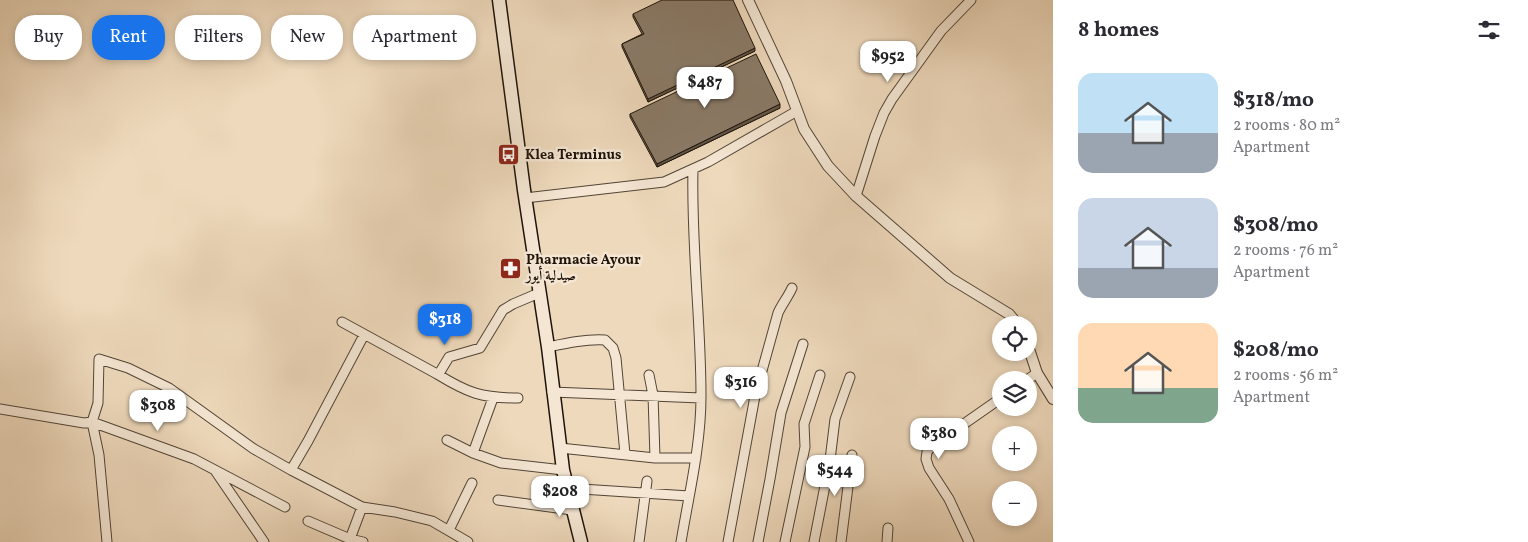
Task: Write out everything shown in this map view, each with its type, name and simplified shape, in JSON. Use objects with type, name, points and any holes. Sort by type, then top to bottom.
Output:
[{"type":"main road","points":[[498,0],[525,198],[548,347],[562,470],[580,542]]},
{"type":"street","points":[[748,0],[786,81],[804,129],[819,155],[844,185],[950,278],[1011,316]]},
{"type":"street","points":[[856,196],[875,136],[892,99],[940,31],[971,0]]},
{"type":"street","points":[[525,198],[664,182],[708,162],[797,111]]},
{"type":"street","points":[[680,542],[696,458],[701,398],[697,267],[692,205],[693,169]]},
{"type":"street","points":[[728,542],[756,396],[778,313],[792,288]]},
{"type":"street","points":[[437,374],[449,357],[480,348],[503,310],[539,293]]},
{"type":"street","points":[[342,322],[476,394],[493,398],[518,398]]},
{"type":"street","points":[[291,470],[364,334]]},
{"type":"street","points":[[548,347],[584,340],[605,340],[613,348],[616,358],[625,454]]},
{"type":"street","points":[[758,542],[781,413],[803,344]]},
{"type":"street","points":[[107,542],[100,455],[92,422],[98,402],[99,359],[128,368],[169,388],[254,449],[362,507],[432,520],[468,542]]},
{"type":"street","points":[[1037,373],[1053,399]]},
{"type":"street","points":[[649,375],[653,396],[655,458]]},
{"type":"street","points":[[785,542],[805,447],[804,424],[820,375]]},
{"type":"street","points":[[814,542],[836,419],[850,377]]},
{"type":"street","points":[[552,392],[701,398]]},
{"type":"street","points":[[473,452],[493,398]]},
{"type":"street","points":[[969,542],[949,499],[929,468],[926,459],[927,452],[931,447],[992,404]]},
{"type":"street","points":[[0,409],[84,423],[92,422],[194,459],[285,507]]},
{"type":"street","points":[[447,440],[500,463],[562,470]]},
{"type":"street","points":[[560,448],[655,458],[696,458]]},
{"type":"street","points":[[841,542],[852,455]]},
{"type":"street","points":[[214,470],[264,542]]},
{"type":"street","points":[[639,542],[647,481]]},
{"type":"street","points":[[450,530],[472,483]]},
{"type":"street","points":[[566,488],[688,496]]},
{"type":"street","points":[[498,500],[572,510]]},
{"type":"street","points":[[308,520],[358,541],[362,507]]},
{"type":"street","points":[[887,542],[888,528]]},
{"type":"building","points":[[662,0],[733,0],[755,48],[648,99],[622,44],[644,34],[633,14]]},
{"type":"building","points":[[756,54],[780,104],[657,164],[630,114]]},
{"type":"place","name":"Klea Terminus","points":[[509,155]]},
{"type":"place","name":"Pharmacie Ayour صيدلية أيور","points":[[510,268]]}]
